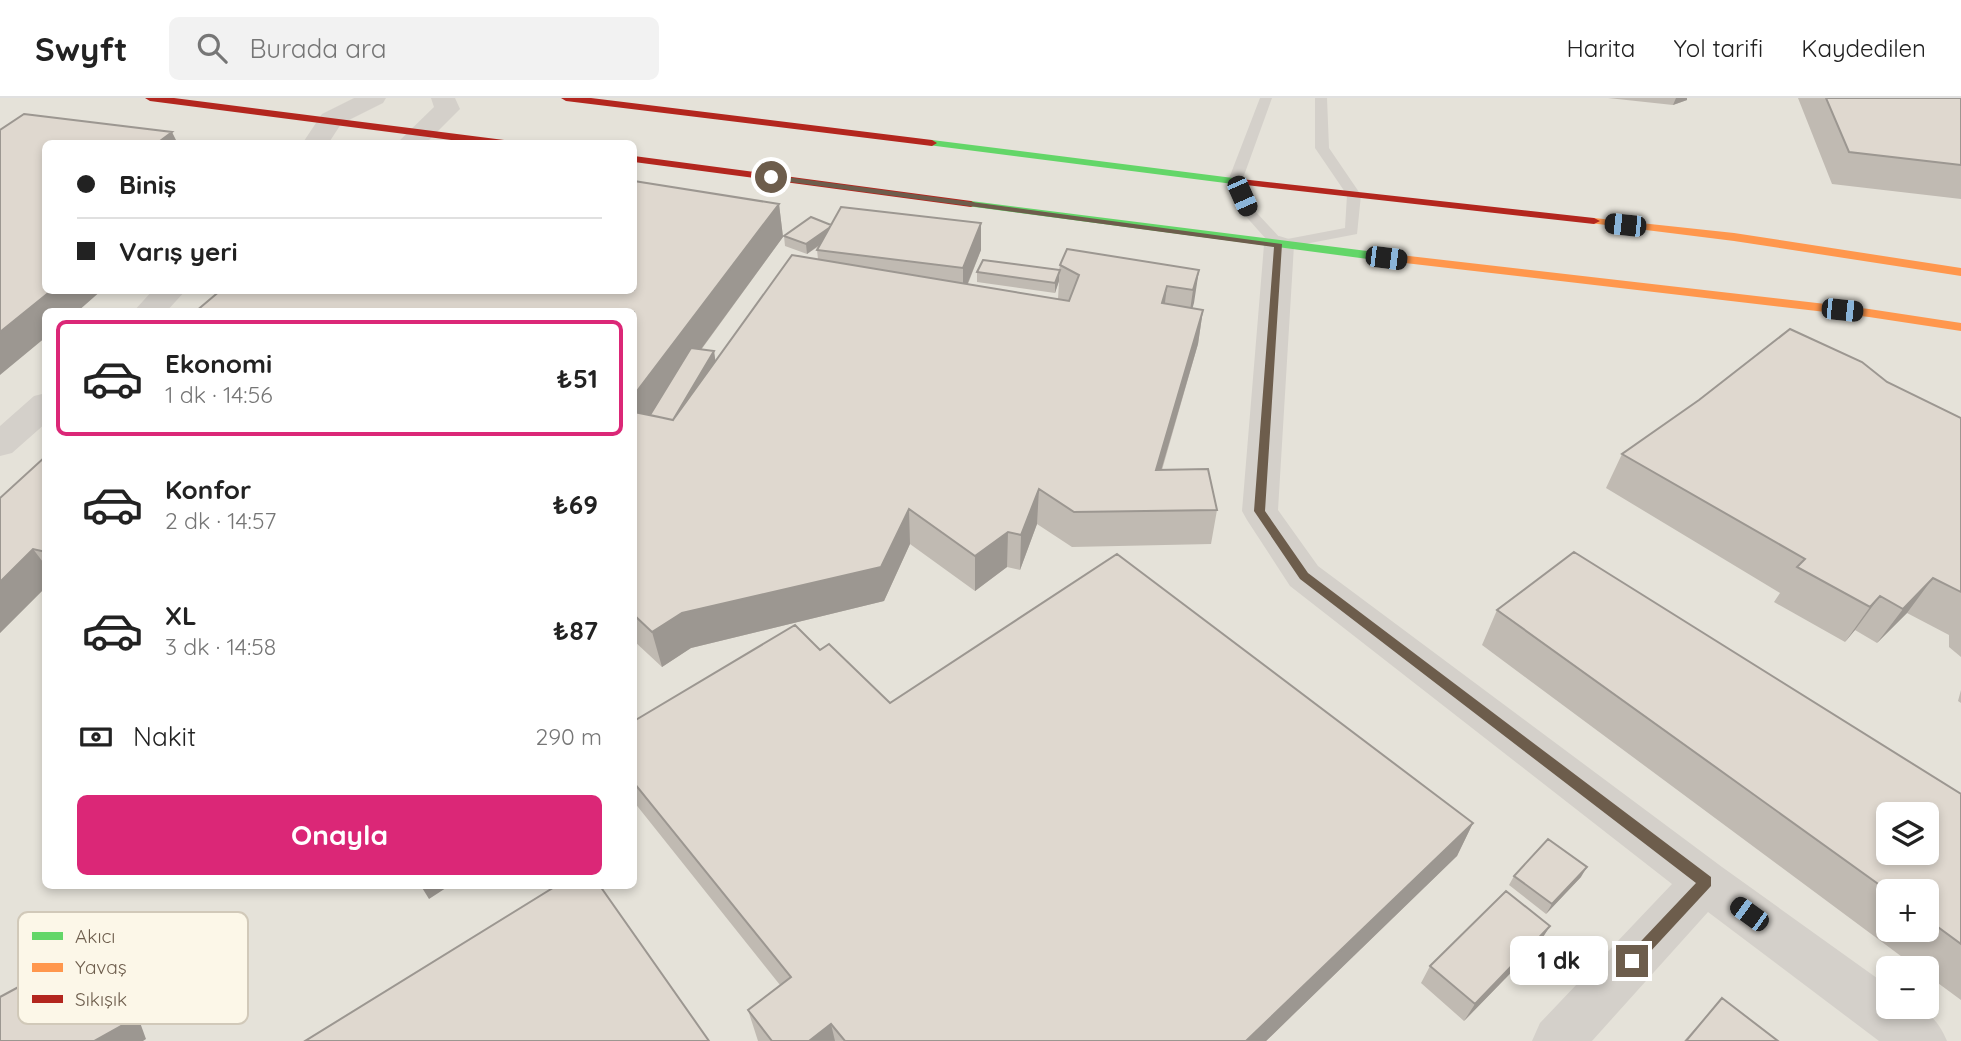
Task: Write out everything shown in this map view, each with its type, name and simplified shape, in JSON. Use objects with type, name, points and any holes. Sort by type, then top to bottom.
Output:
[{"type":"street","points":[[150,98],[331,119],[416,138],[448,140]]},
{"type":"street","points":[[318,140],[331,119],[374,98]]},
{"type":"street","points":[[416,138],[447,108],[443,98]]},
{"type":"street","points":[[566,98],[1235,181],[1734,237],[1961,272]]},
{"type":"street","points":[[637,159],[1279,245],[1869,313],[1961,327]]},
{"type":"street","points":[[1279,245],[1260,511],[1304,576],[1706,882],[1921,1041]]},
{"type":"street","points":[[152,308],[168,294]]},
{"type":"street","points":[[0,445],[42,408]]},
{"type":"street","points":[[1558,1041],[1706,882]]},
{"type":"lane","points":[[1266,98],[1235,181],[1249,212],[1279,245],[1352,231],[1354,195],[1322,148],[1321,98]]},
{"type":"shaded area","points":[[0,98],[1961,98],[1961,1041],[0,1041]]},
{"type":"building","points":[[1826,98],[1961,98],[1961,165],[1849,152]]},
{"type":"building","points":[[24,114],[172,132],[161,140],[42,140],[42,294],[47,294],[0,332],[0,130]]},
{"type":"building","points":[[637,181],[779,204],[637,391],[637,308],[200,308],[216,294],[637,294]]},
{"type":"building","points":[[841,207],[981,223],[963,268],[817,250]]},
{"type":"building","points":[[811,217],[831,225],[806,244],[784,236]]},
{"type":"building","points":[[1067,249],[1199,270],[1193,290],[1167,286],[1162,303],[1203,310],[1156,470],[1208,469],[1217,510],[1074,512],[1039,489],[1021,535],[1008,532],[975,556],[909,509],[881,567],[682,613],[652,632],[637,618],[637,413],[673,420],[792,255],[1069,301],[1079,275],[1060,265]]},
{"type":"building","points":[[983,260],[1060,270],[1055,283],[977,272]]},
{"type":"building","points":[[1790,329],[1862,362],[1887,382],[1961,418],[1961,592],[1933,578],[1903,609],[1880,596],[1870,607],[1797,567],[1805,559],[1622,454],[1699,400]]},
{"type":"building","points":[[691,348],[714,351],[673,420],[650,415]]},
{"type":"building","points":[[42,460],[42,551],[33,549],[0,582],[0,498]]},
{"type":"building","points":[[1574,552],[1961,794],[1961,944],[1939,928],[1939,879],[1876,879],[1876,882],[1497,610]]},
{"type":"building","points":[[1117,554],[1473,823],[1246,1041],[845,1041],[831,1024],[809,1041],[772,1041],[748,1010],[791,977],[637,787],[637,719],[795,625],[820,650],[829,644],[890,703]]},
{"type":"building","points":[[1548,839],[1587,867],[1552,904],[1514,876]]},
{"type":"building","points":[[551,889],[602,889],[709,1041],[305,1041]]},
{"type":"building","points":[[1506,891],[1550,926],[1475,1004],[1430,966]]},
{"type":"building","points":[[18,987],[18,1024],[124,1024],[94,1041],[0,1041],[0,997]]},
{"type":"building","points":[[1722,998],[1778,1041],[1686,1041]]},
{"type":"traffic: fast","points":[[932,143],[1241,182]]},
{"type":"traffic: fast","points":[[971,204],[1383,257]]},
{"type":"traffic: slow","points":[[1594,221],[1734,237],[1961,272]]},
{"type":"traffic: slow","points":[[1383,257],[1869,313],[1961,327]]},
{"type":"traffic: jam","points":[[150,98],[480,140]]},
{"type":"traffic: jam","points":[[566,98],[932,143]]},
{"type":"traffic: jam","points":[[637,159],[971,204]]},
{"type":"traffic: jam","points":[[1241,182],[1594,221]]},
{"type":"route","points":[[771,177],[1279,245],[1260,511],[1304,576],[1706,882],[1632,961]]}]
